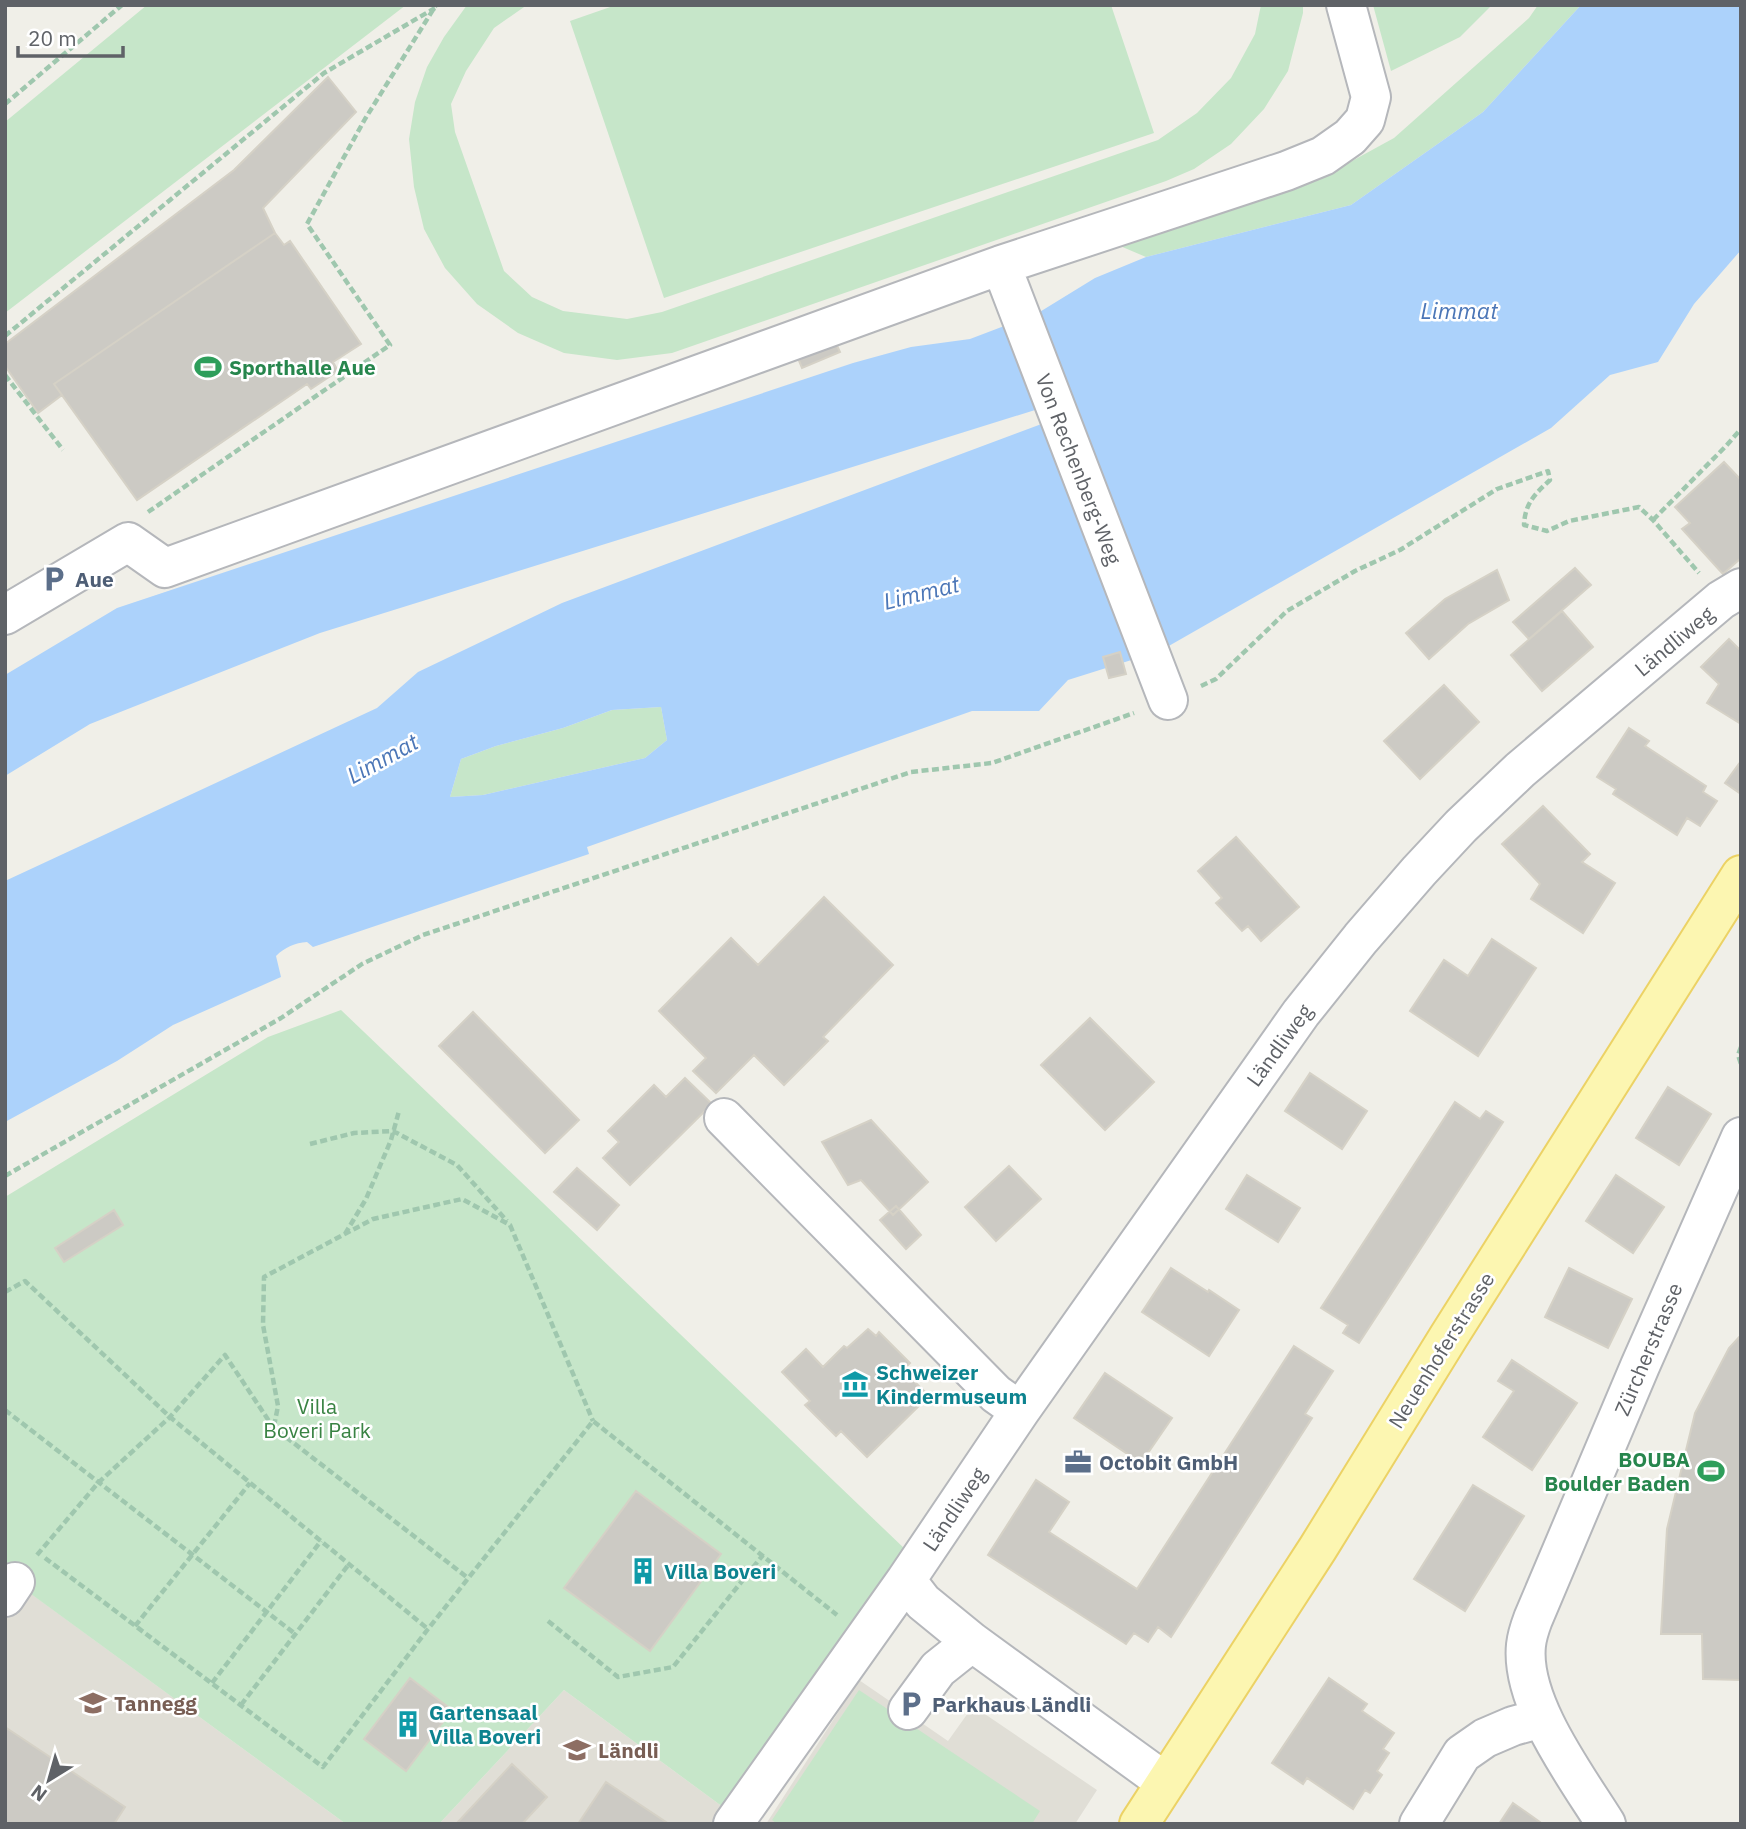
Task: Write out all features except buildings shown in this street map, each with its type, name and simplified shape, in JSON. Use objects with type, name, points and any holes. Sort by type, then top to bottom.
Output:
[{"type":"main road","name":"Neuenhoferstrasse","points":[[1139,1824],[1318,1548],[1741,876]]},
{"type":"street","points":[[5,615],[128,542],[165,568],[1001,265],[1286,171],[1322,156],[1350,137],[1364,120],[1371,97],[1346,5]]},
{"type":"street","name":"Von Rechenberg-Weg","points":[[1001,265],[1163,687]]},
{"type":"street","name":"Ländliweg","points":[[733,1824],[1301,1013],[1361,938],[1461,826],[1520,771],[1721,600],[1741,588]]},
{"type":"street","points":[[724,1118],[996,1394],[1020,1411]]},
{"type":"street","name":"Zürcherstrasse","points":[[1606,1824],[1542,1718],[1530,1690],[1526,1645],[1532,1619],[1741,1137]]},
{"type":"street","points":[[906,1580],[922,1602],[972,1642],[1165,1782]]},
{"type":"street","points":[[908,1710],[938,1669],[972,1642]]},
{"type":"street","points":[[1419,1824],[1462,1754],[1485,1738],[1542,1718]]},
{"type":"path","points":[[5,104],[122,5]]},
{"type":"path","points":[[5,336],[324,73],[436,6]]},
{"type":"path","points":[[143,516],[390,345],[307,224],[365,119],[436,6]]},
{"type":"path","points":[[5,375],[63,450]]},
{"type":"path","points":[[1653,520],[1741,429]]},
{"type":"path","points":[[5,1176],[281,1018],[362,964],[423,935],[911,772],[992,763],[1163,687],[1216,679],[1287,611],[1355,571],[1400,550],[1497,489],[1548,471],[1550,480],[1532,497],[1524,526],[1547,531],[1569,521],[1639,507],[1691,564]]},
{"type":"path","points":[[1741,1047],[1738,1055],[1741,1064]]},
{"type":"path","points":[[345,1234],[366,1199],[399,1111]]},
{"type":"path","points":[[310,1144],[354,1133],[393,1131],[457,1165],[510,1225],[593,1421],[866,1637]]},
{"type":"path","points":[[273,1427],[278,1406],[263,1325],[264,1278],[373,1219],[462,1199],[510,1225]]},
{"type":"path","points":[[5,1292],[25,1281],[170,1417],[428,1629]]},
{"type":"path","points":[[468,1578],[273,1427],[225,1355],[170,1417],[98,1483],[20,1578],[135,1626],[323,1767],[428,1629],[593,1421]]},
{"type":"path","points":[[5,1410],[294,1633]]},
{"type":"path","points":[[135,1626],[250,1483]]},
{"type":"path","points":[[212,1683],[321,1541]]},
{"type":"path","points":[[548,1621],[618,1677],[673,1667],[763,1555]]},
{"type":"path","points":[[241,1705],[349,1564]]},
{"type":"shaded area","name":"Tannegg","points":[[5,1575],[15,1582],[346,1824],[5,1824]]},
{"type":"shaded area","points":[[859,1680],[948,1741],[973,1706],[1097,1790],[1075,1824],[766,1824]]},
{"type":"shaded area","name":"Ländli","points":[[564,1690],[727,1810],[716,1824],[439,1824]]},
{"type":"green space","points":[[147,5],[406,5],[5,313],[5,122]]},
{"type":"green space","points":[[467,5],[527,5],[494,28],[466,71],[451,104],[455,132],[504,271],[532,297],[563,311],[627,319],[662,312],[1158,140],[1197,113],[1231,78],[1255,34],[1261,5],[1303,5],[1303,13],[1288,71],[1264,109],[1231,144],[1194,169],[672,353],[617,360],[564,353],[518,333],[477,304],[445,268],[424,229],[414,187],[409,139],[415,102],[427,67]]},
{"type":"green space","points":[[616,5],[1111,5],[1154,133],[664,298],[570,21]]},
{"type":"green space","points":[[1373,5],[1492,5],[1460,37],[1391,71]]},
{"type":"green space","points":[[1538,5],[1581,5],[1483,112],[1351,205],[1146,257],[1113,243],[1341,167],[1394,138],[1529,18]]},
{"type":"green space","points":[[661,707],[667,740],[645,758],[483,795],[450,797],[461,759],[612,710]]},
{"type":"green space","name":"Villa Boveri Park","points":[[341,1010],[906,1550],[727,1810],[564,1690],[439,1824],[346,1824],[5,1575],[5,1197],[268,1037]]},
{"type":"green space","points":[[859,1690],[1040,1811],[1032,1824],[777,1824],[772,1820]]},
{"type":"water","name":"Limmat","points":[[1581,5],[1741,5],[1741,250],[1694,304],[1658,362],[1610,375],[1551,428],[1160,651],[1068,680],[1039,711],[972,711],[587,847],[589,854],[313,947],[307,942],[290,946],[276,956],[281,977],[173,1025],[117,1061],[5,1122],[5,881],[377,708],[418,672],[562,603],[1071,413],[1067,400],[320,633],[90,724],[5,776],[5,675],[117,608],[853,363],[911,347],[970,339],[1038,313],[1095,278],[1146,257],[1351,205],[1483,112]],"holes":[[[661,707],[667,740],[645,758],[483,795],[450,797],[461,759],[612,710]]]},
{"type":"place","name":"Sporthalle Aue","points":[[208,367]]},
{"type":"place","name":"Aue","points":[[54,579]]},
{"type":"place","name":"Schweizer Kindermuseum","points":[[855,1384]]},
{"type":"place","name":"Octobit GmbH","points":[[1078,1462]]},
{"type":"place","name":"BOUBA Boulder Baden","points":[[1711,1471]]},
{"type":"place","name":"Villa Boveri","points":[[643,1571]]},
{"type":"place","name":"Tannegg","points":[[93,1703]]},
{"type":"place","name":"Parkhaus Ländli","points":[[911,1704]]},
{"type":"place","name":"Gartensaal Villa Boveri","points":[[408,1724]]},
{"type":"place","name":"Ländli","points":[[577,1750]]}]
